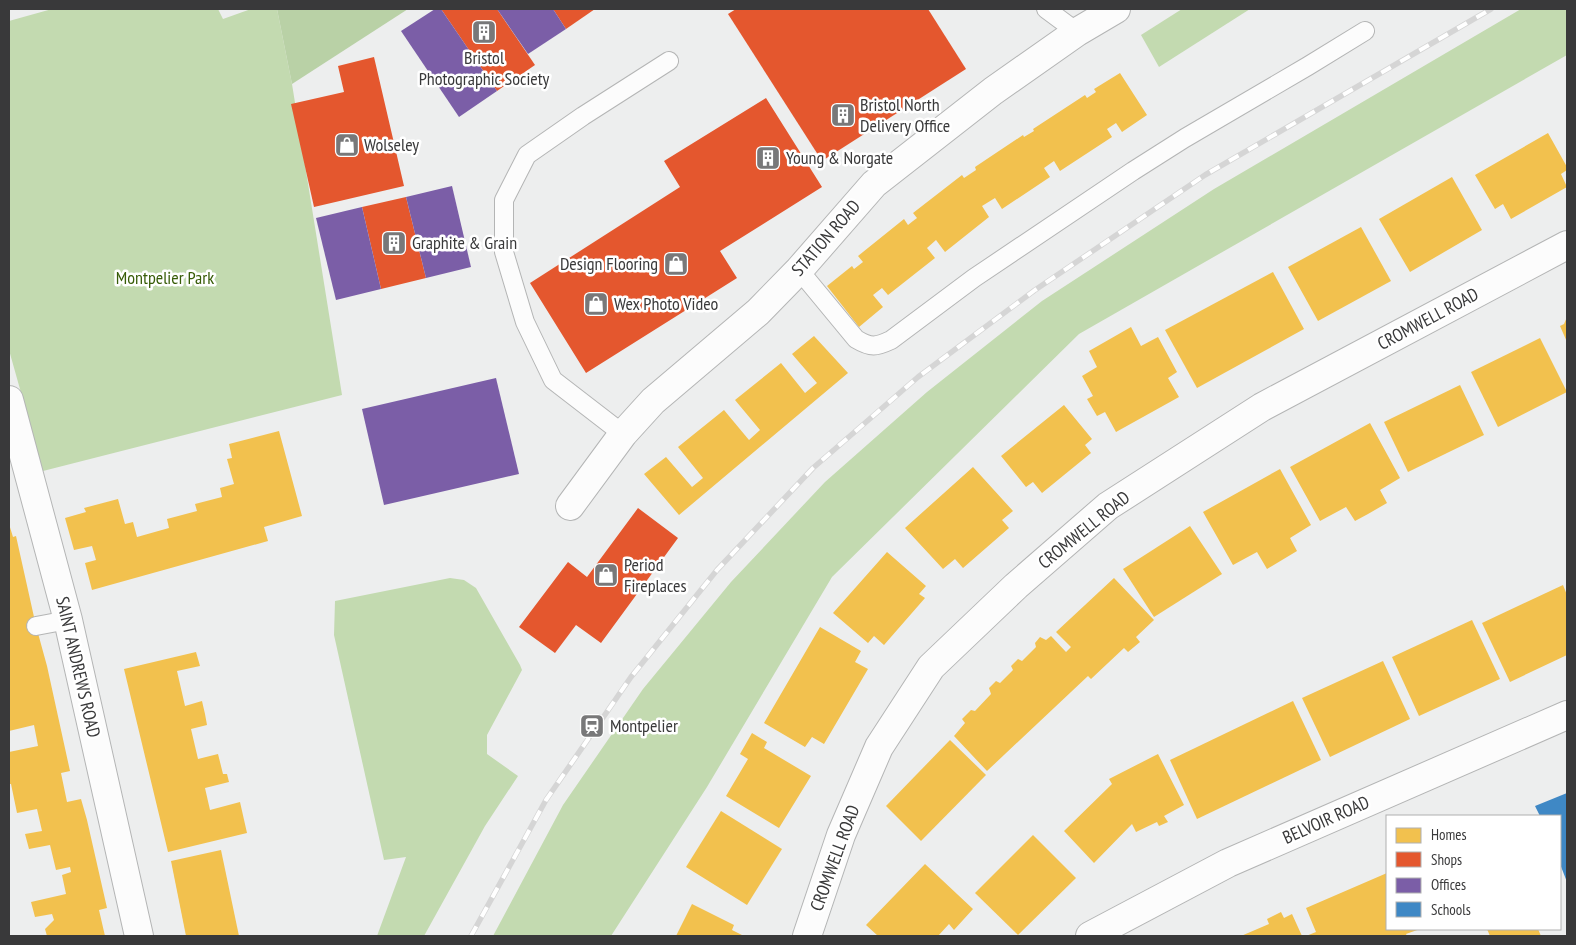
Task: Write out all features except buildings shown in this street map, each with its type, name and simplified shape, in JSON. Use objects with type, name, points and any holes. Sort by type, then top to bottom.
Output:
[{"type":"street","name":"STATION ROAD","points":[[570,506],[623,434],[654,402],[758,312],[799,270],[874,184],[993,91],[1077,32],[1116,9]]},
{"type":"street","name":"CROMWELL ROAD","points":[[808,936],[841,835],[879,747],[931,667],[1016,586],[1108,506],[1262,407],[1567,245]]},
{"type":"street","name":"SAINT ANDREWS ROAD","points":[[9,400],[68,620],[139,936]]},
{"type":"street","name":"BELVOIR ROAD","points":[[1090,936],[1228,863],[1567,715]]},
{"type":"lane","points":[[1046,9],[1077,32]]},
{"type":"lane","points":[[799,270],[856,339],[866,345],[878,346],[891,340],[974,278],[1125,176],[1365,31]]},
{"type":"lane","points":[[623,434],[553,380],[525,322],[504,252],[504,200],[527,155],[583,116],[669,61]]},
{"type":"lane","points":[[36,626],[68,620]]},
{"type":"green space","name":"Montpelier Park","points":[[52,9],[218,9],[223,19],[251,9],[277,9],[292,84],[342,395],[43,471],[9,350],[9,21]]},
{"type":"green space","points":[[277,9],[408,9],[292,84]]},
{"type":"green space","points":[[1182,9],[1250,9],[1159,67],[1141,35]]},
{"type":"green space","points":[[1521,9],[1567,9],[1567,55],[1079,334],[832,577],[707,787],[611,936],[493,936],[563,805],[643,689],[731,582],[825,482],[927,392],[1042,301],[1214,189]]},
{"type":"green space","points":[[450,578],[464,580],[476,588],[522,670],[487,735],[487,754],[518,776],[485,826],[424,936],[377,936],[406,857],[384,860],[334,635],[335,601]]},
{"type":"railway","points":[[471,936],[546,800],[631,677],[717,570],[813,468],[918,377],[1035,290],[1205,175],[1491,9]]},
{"type":"place","name":"Bristol Photographic Society","points":[[484,32]]},
{"type":"place","name":"Bristol North Delivery Office","points":[[843,115]]},
{"type":"place","name":"Wolseley","points":[[347,145]]},
{"type":"place","name":"Young & Norgate","points":[[768,158]]},
{"type":"place","name":"Graphite & Grain","points":[[394,243]]},
{"type":"place","name":"Design Flooring","points":[[676,264]]},
{"type":"place","name":"Wex Photo Video","points":[[596,304]]},
{"type":"place","name":"Period Fireplaces","points":[[606,575]]},
{"type":"place","name":"Montpelier","points":[[592,726]]}]
